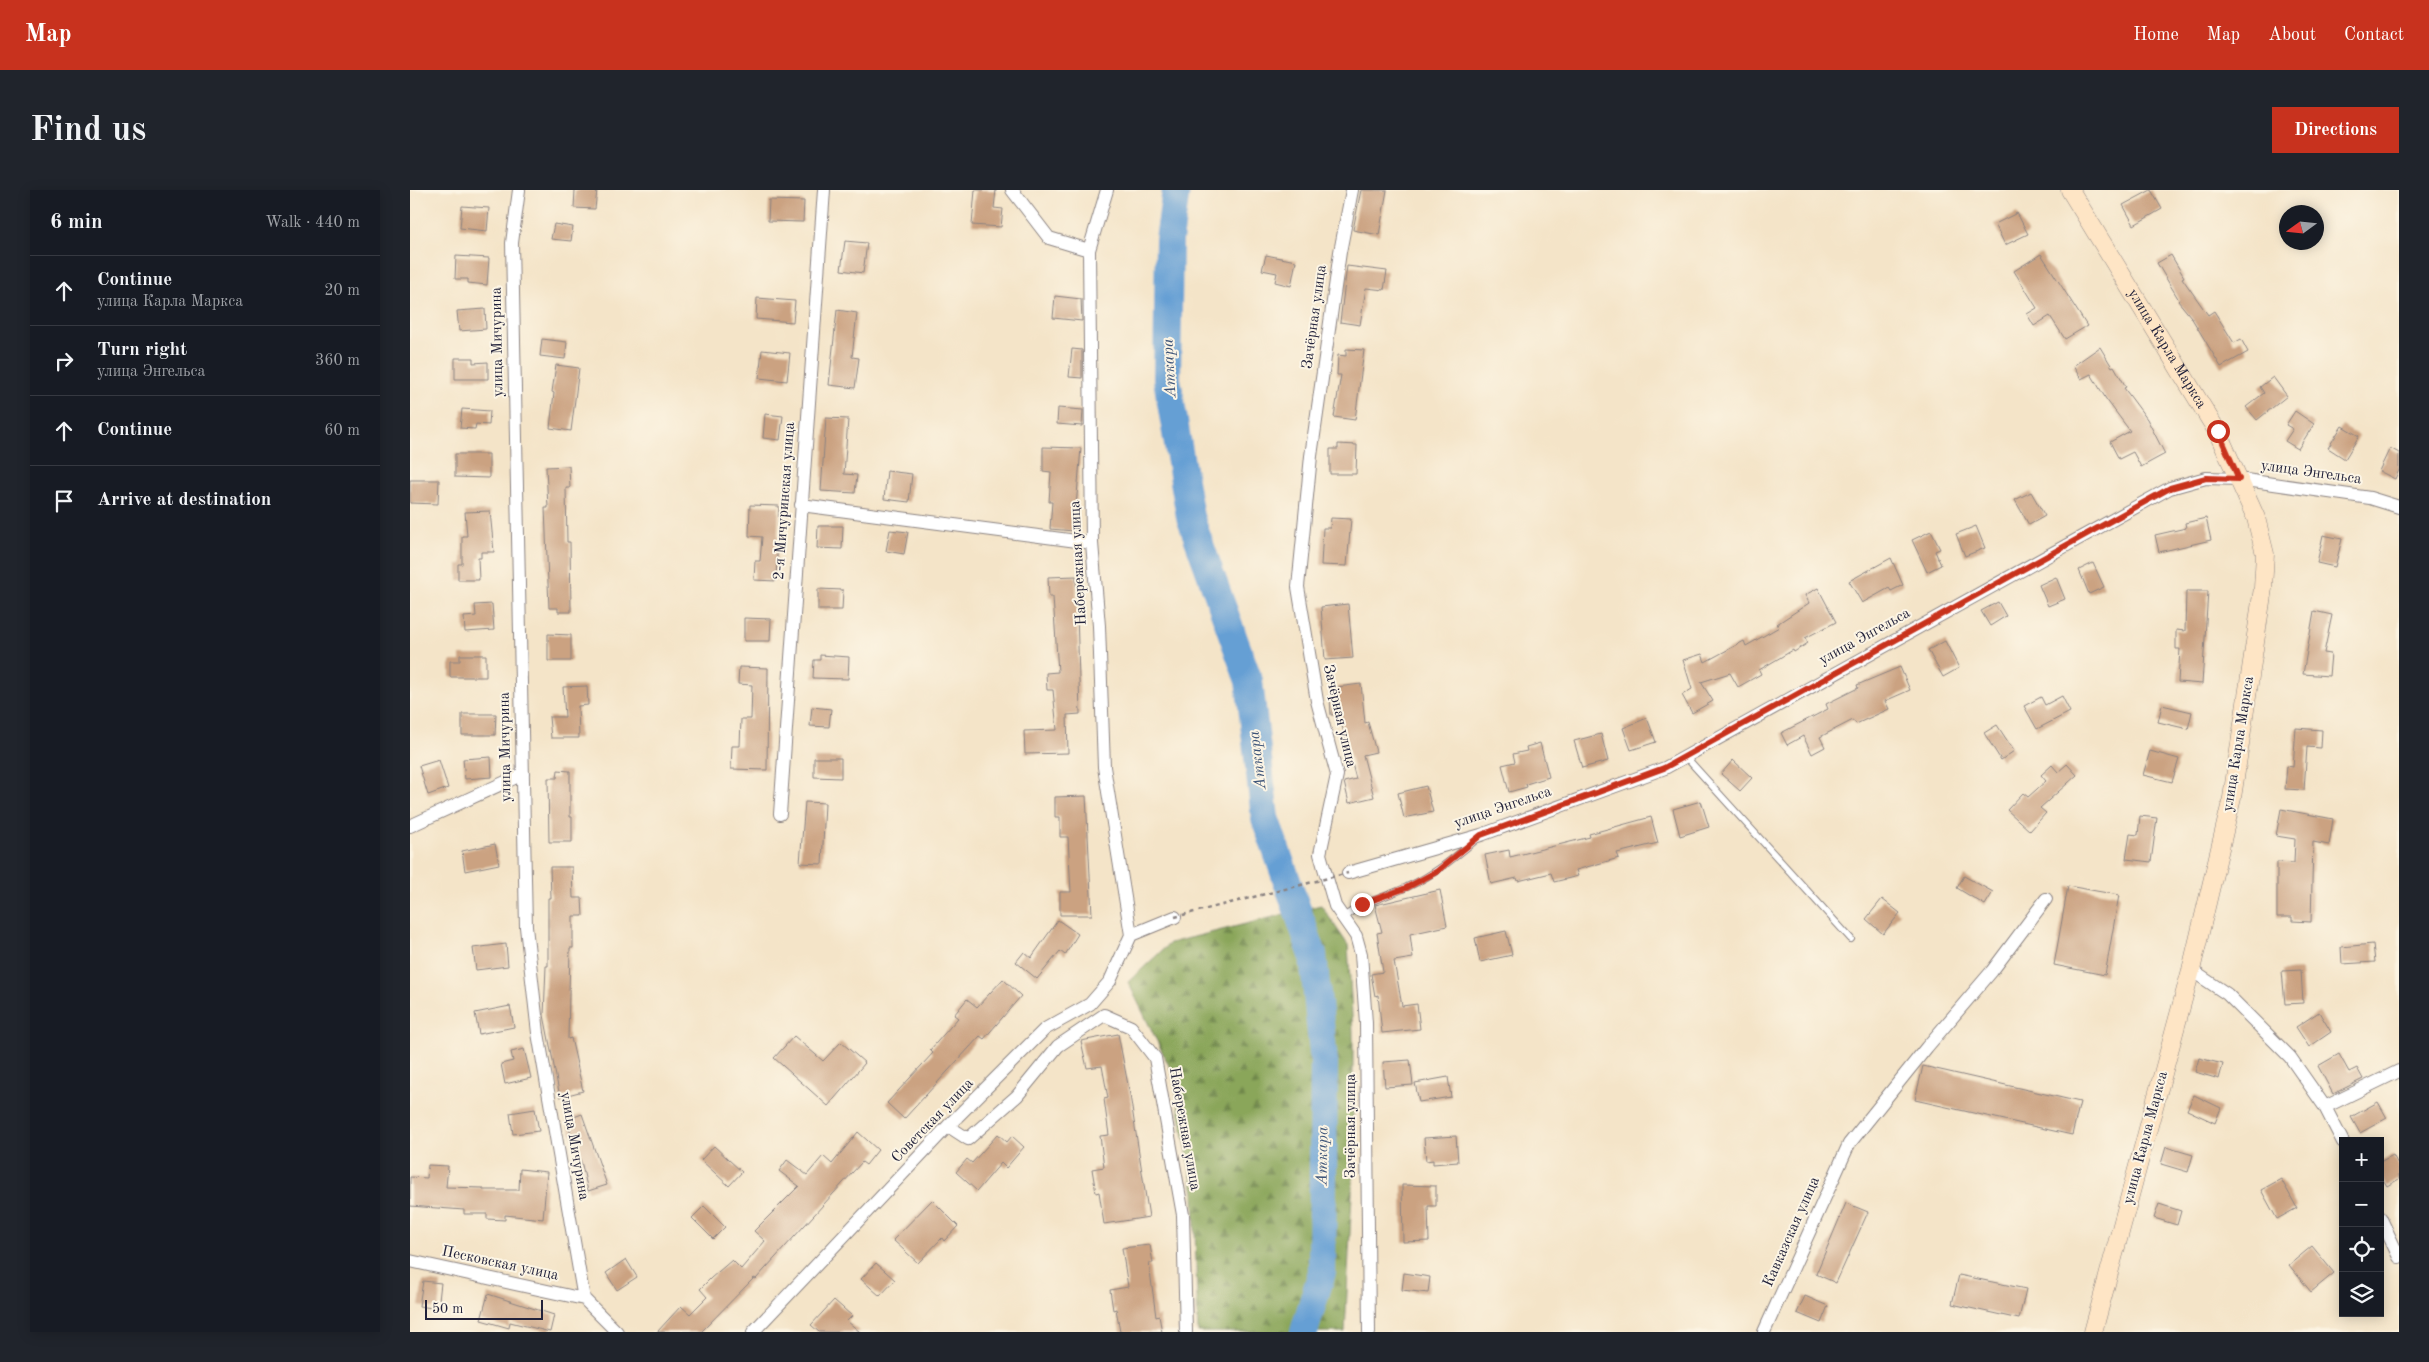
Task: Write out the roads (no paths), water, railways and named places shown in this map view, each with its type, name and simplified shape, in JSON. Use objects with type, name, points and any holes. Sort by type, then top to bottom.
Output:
[{"type":"street","name":"улица Мичурина","points":[[519,190],[512,243],[526,927],[536,1014],[584,1299]]},
{"type":"street","name":"2-я Мичуринская улица","points":[[780,814],[824,190]]},
{"type":"street","points":[[1012,190],[1049,238],[1089,250]]},
{"type":"street","name":"Набережная улица","points":[[1107,190],[1089,250],[1092,542],[1099,626],[1104,767],[1131,935]]},
{"type":"street","name":"Зачёрная улица","points":[[1352,190],[1340,252],[1311,456],[1298,587],[1318,701],[1337,775],[1320,854],[1335,906],[1345,916],[1356,936],[1361,954],[1366,1023],[1369,1332]]},
{"type":"street","name":"улица Карла Маркса","points":[[2070,190],[2218,431],[2256,518],[2265,554],[2263,588],[2232,798],[2191,970],[2093,1332]]},
{"type":"street","name":"улица Энгельса","points":[[1348,873],[1481,835],[1664,768],[2170,488],[2206,478],[2239,479],[2370,498],[2399,507]]},
{"type":"street","points":[[801,505],[1092,542]]},
{"type":"street","points":[[410,826],[523,774]]},
{"type":"street","name":"Кавказская улица","points":[[1764,1332],[1849,1144],[1927,1047],[1992,971],[2046,899]]},
{"type":"street","points":[[1131,935],[1175,917]]},
{"type":"street","name":"Советская улица","points":[[753,1332],[948,1126],[1045,1029],[1090,1004],[1110,981],[1131,935]]},
{"type":"street","points":[[2191,970],[2227,994],[2290,1057],[2325,1107],[2340,1137]]},
{"type":"street","name":"Набережная улица","points":[[948,1126],[968,1139],[1017,1096],[1058,1046],[1104,1015],[1131,1027],[1155,1058],[1183,1215],[1186,1332]]},
{"type":"street","points":[[2325,1107],[2399,1071]]},
{"type":"street","points":[[2384,1225],[2399,1257]]},
{"type":"street","name":"Песковская улица","points":[[410,1261],[584,1299]]},
{"type":"street","points":[[584,1299],[618,1332]]},
{"type":"lane","points":[[1685,756],[1851,939]]},
{"type":"lane","points":[[1345,916],[1362,904],[1406,888],[1436,872],[1481,835]]},
{"type":"waterway","name":"Аткара","points":[[1176,190],[1169,240],[1167,379],[1190,517],[1249,681],[1265,818],[1313,955],[1324,1062],[1322,1272],[1304,1332]]}]
